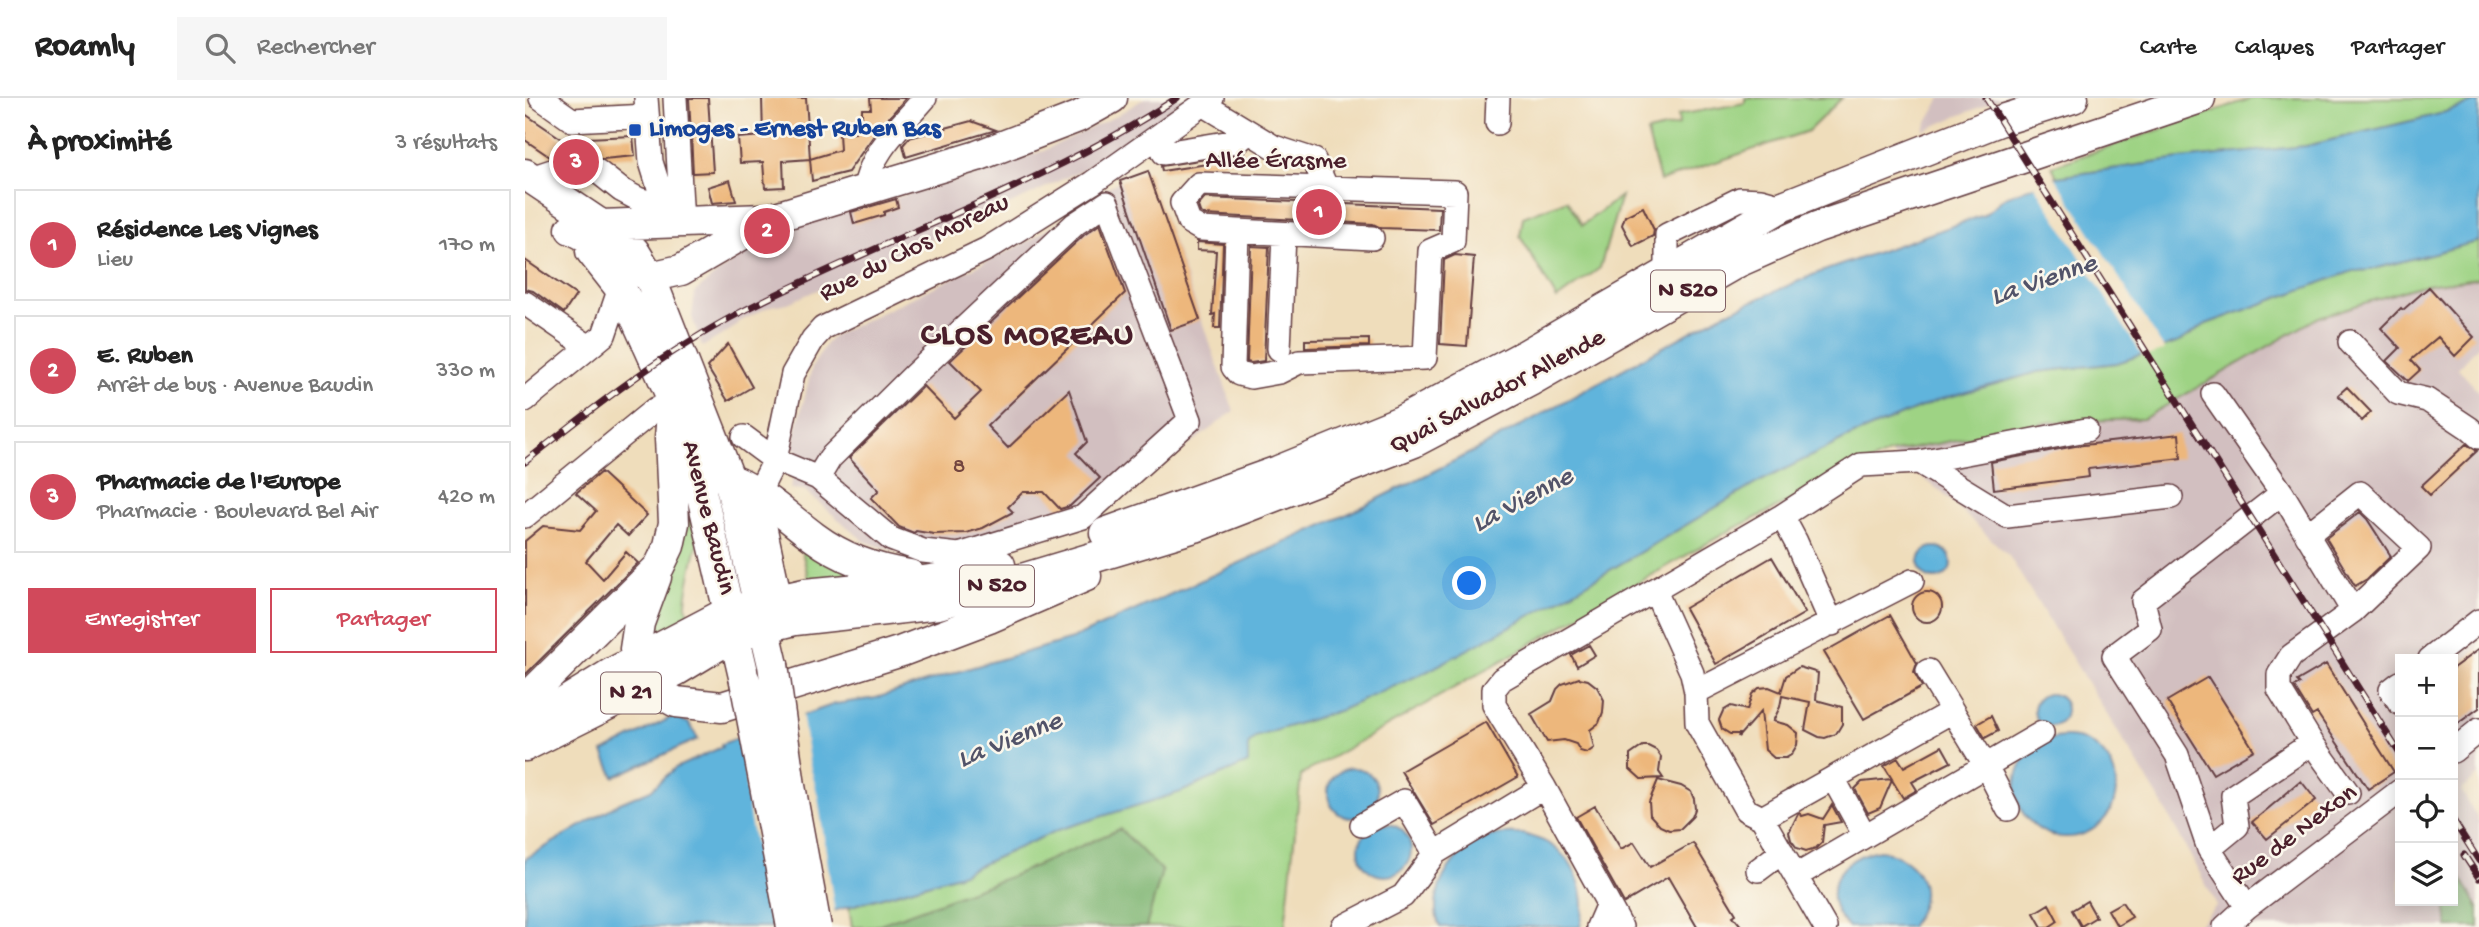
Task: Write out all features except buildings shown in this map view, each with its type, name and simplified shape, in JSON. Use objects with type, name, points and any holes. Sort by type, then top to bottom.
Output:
[{"type":"main road","points":[[637,295],[769,219],[977,156],[1078,117],[1112,98]]},
{"type":"main road","name":"Quai Salvador Allende","points":[[759,618],[814,592],[891,586],[969,574],[1010,563],[1141,521],[1277,471],[1401,421],[1527,354],[1783,206],[1999,121],[2073,98]]},
{"type":"main road","name":"Quai Salvador Allende","points":[[759,618],[939,604],[1195,527],[1414,442],[1530,381],[1738,262],[1817,227],[2200,98]]},
{"type":"main road","points":[[527,183],[637,295],[680,297],[681,270],[672,216]]},
{"type":"main road","points":[[527,183],[601,225],[637,295]]},
{"type":"main road","points":[[601,225],[672,216],[769,219]]},
{"type":"main road","points":[[637,295],[672,216]]},
{"type":"main road","name":"Avenue Baudin","points":[[637,295],[673,402],[687,431],[720,454]]},
{"type":"main road","name":"Avenue Baudin","points":[[525,727],[612,673],[759,618],[720,454],[637,295]]},
{"type":"main road","points":[[635,649],[639,623],[669,546],[674,523],[670,438],[673,402]]},
{"type":"main road","points":[[720,454],[758,494],[817,539],[843,555],[889,572],[938,579]]},
{"type":"main road","points":[[750,671],[712,663],[670,682],[676,702],[722,707],[814,680],[989,618],[1195,527]]},
{"type":"main road","points":[[525,700],[659,567]]},
{"type":"main road","points":[[759,618],[750,671],[792,927]]},
{"type":"main road","name":"N 21","points":[[525,746],[670,682],[759,618]]},
{"type":"main road","points":[[750,671],[790,786],[816,927]]},
{"type":"street","points":[[541,98],[572,120],[646,107],[651,162],[672,216]]},
{"type":"street","points":[[672,216],[675,98]]},
{"type":"street","points":[[865,189],[867,174],[879,151],[925,98]]},
{"type":"street","points":[[1497,123],[1498,98]]},
{"type":"street","points":[[1208,101],[1248,133],[1273,147],[1314,160],[1327,189]]},
{"type":"street","name":"Rue du Clos Moreau","points":[[758,494],[775,460],[781,439],[784,410],[797,363],[823,328],[987,249],[1092,183],[1208,101]]},
{"type":"street","points":[[1164,153],[1238,141],[1248,133]]},
{"type":"street","points":[[527,183],[552,171],[597,171],[621,190],[672,216]]},
{"type":"street","name":"Allée Érasme","points":[[1237,232],[1233,367],[1239,374],[1251,377],[1279,372],[1299,362],[1425,358],[1430,251],[1453,241],[1455,192],[1199,184],[1182,203],[1189,222],[1201,229],[1372,238]]},
{"type":"street","points":[[720,454],[775,460],[818,478],[891,539],[923,551],[959,555],[1083,517],[1190,420],[1107,202],[1075,224],[913,376],[830,458],[818,478]]},
{"type":"street","points":[[1279,349],[1285,234]]},
{"type":"street","points":[[596,341],[637,295]]},
{"type":"street","points":[[525,400],[596,341],[637,295]]},
{"type":"street","points":[[525,303],[596,341]]},
{"type":"street","points":[[2350,342],[2398,393],[2427,400],[2479,437]]},
{"type":"street","points":[[2213,394],[2282,493],[2353,611]]},
{"type":"street","points":[[525,516],[654,410],[673,402]]},
{"type":"street","points":[[720,454],[762,430],[784,410]]},
{"type":"street","points":[[1621,927],[1544,787],[1494,705],[1494,689],[1501,679],[1655,591],[1861,465],[1919,462],[2087,430]]},
{"type":"street","points":[[1919,462],[2007,516],[2171,497]]},
{"type":"street","points":[[2248,907],[2209,849],[2177,755],[2114,656],[2150,629],[2143,601],[2282,493]]},
{"type":"street","points":[[758,494],[759,618]]},
{"type":"street","points":[[2307,535],[2360,494],[2419,548],[2353,611],[2291,656],[2279,675],[2279,689],[2312,743],[2348,793]]},
{"type":"street","points":[[1781,516],[1796,542],[1832,624]]},
{"type":"street","points":[[1696,692],[1913,581]]},
{"type":"street","points":[[1655,591],[1692,673],[1697,723],[1746,810],[1762,818],[1825,927]]},
{"type":"street","points":[[2436,654],[2479,621]]},
{"type":"street","points":[[1928,671],[1986,766],[2008,809]]},
{"type":"street","points":[[1762,818],[1951,712]]},
{"type":"street","points":[[2458,747],[2479,730]]},
{"type":"street","points":[[1796,876],[2042,733]]},
{"type":"street","points":[[2209,849],[2237,826],[2233,796],[2312,743]]},
{"type":"street","points":[[1833,778],[1865,836]]},
{"type":"street","points":[[1343,927],[1403,896],[1435,853],[1544,787]]},
{"type":"street","name":"Rue de Nexon","points":[[2225,927],[2395,795]]},
{"type":"street","points":[[1362,825],[1404,802],[1435,853]]},
{"type":"street","points":[[1758,870],[1782,852]]},
{"type":"street","points":[[1598,927],[1608,904]]},
{"type":"shaded area","points":[[1145,98],[1193,98],[1090,166],[788,303],[771,306],[739,322],[702,347],[692,317],[695,292],[757,245],[793,227],[982,173],[1045,150],[1116,116]]},
{"type":"shaded area","points":[[1941,98],[2002,98],[1922,131]]},
{"type":"shaded area","points":[[1148,171],[1234,411],[1087,522],[941,562],[916,562],[916,559],[864,541],[804,490],[790,489],[798,451],[792,448],[812,367],[828,341],[837,334],[1029,241],[1080,208],[1078,202],[1120,181]]},
{"type":"shaded area","points":[[2479,278],[2479,345],[2458,368],[2479,392],[2479,775],[2461,790],[2479,821],[2479,927],[2197,927],[2217,905],[2163,805],[2009,556],[1939,490],[1889,453],[2050,422],[2143,419],[2319,317],[2419,286]]},
{"type":"green space","points":[[1745,98],[1842,98],[1808,131],[1660,181],[1647,132],[1679,125],[1678,115],[1745,103]]},
{"type":"green space","points":[[2253,98],[2479,98],[2479,101],[2436,115],[2306,146],[2180,159],[2057,177],[2052,166]]},
{"type":"green space","points":[[1621,196],[1600,268],[1557,299],[1520,236],[1523,217],[1567,200],[1582,225]]},
{"type":"green space","points":[[2479,241],[2479,278],[2419,286],[2319,317],[2143,419],[2050,422],[1889,453],[1731,530],[1301,775],[1285,927],[852,927],[849,907],[958,875],[1248,744],[1255,737],[1341,710],[1561,599],[1757,483],[1847,438],[1938,400],[2038,372],[2117,363],[2179,342],[2206,324],[2353,271],[2370,270]]},
{"type":"green space","points":[[680,466],[698,545],[686,602],[691,616],[643,644]]},
{"type":"green space","points":[[790,531],[877,578],[810,585],[802,551],[792,545]]},
{"type":"green space","points":[[1120,829],[1162,871],[1146,927],[872,927],[1012,876]]},
{"type":"green space","points":[[2458,872],[2479,909],[2479,927],[2448,927],[2446,906],[2458,906]]},
{"type":"water","name":"La Vienne","points":[[2479,101],[2479,241],[2370,270],[2353,271],[2206,324],[2179,342],[2117,363],[2038,372],[1938,400],[1847,438],[1757,483],[1561,599],[1428,671],[1341,710],[1255,737],[1248,745],[1248,763],[1181,792],[1058,830],[958,875],[779,927],[525,927],[525,859],[620,803],[651,790],[675,768],[722,747],[721,744],[835,704],[876,698],[1072,639],[1354,511],[1482,447],[1721,315],[1815,274],[1984,215],[2005,197],[2057,177],[2180,159],[2306,146],[2436,115]]},
{"type":"water","points":[[1935,547],[1946,552],[1951,563],[1946,574],[1935,579],[1924,574],[1919,563],[1924,552]]},
{"type":"water","points":[[2050,694],[2061,699],[2066,710],[2061,721],[2050,726],[2039,721],[2034,710],[2039,699]]},
{"type":"water","points":[[672,717],[689,723],[698,739],[614,777],[603,752]]},
{"type":"water","points":[[2056,737],[2076,737],[2102,751],[2113,768],[2116,787],[2113,806],[2102,823],[2076,837],[2056,837],[2038,829],[2024,815],[2016,797],[2016,777],[2024,759],[2038,745]]},
{"type":"water","points":[[1353,768],[1371,775],[1378,793],[1371,811],[1353,818],[1335,811],[1328,793],[1335,775]]},
{"type":"water","points":[[1385,824],[1395,826],[1403,832],[1409,840],[1409,860],[1403,868],[1395,874],[1385,876],[1375,874],[1367,868],[1361,860],[1359,850],[1361,840],[1367,832],[1375,826]]},
{"type":"water","points":[[1498,834],[1523,834],[1549,844],[1567,860],[1582,892],[1580,927],[1440,927],[1436,913],[1437,898],[1441,884],[1457,857],[1481,839]]},
{"type":"water","points":[[1880,850],[1906,861],[1921,879],[1922,901],[1918,914],[1910,927],[1848,927],[1838,915],[1833,902],[1837,878],[1853,860]]},
{"type":"pier","points":[[2054,175],[2165,350],[2143,357],[2033,182]]},
{"type":"pier","points":[[802,712],[835,914],[792,927],[774,927],[750,821],[740,734]]},
{"type":"railway","points":[[525,462],[630,381],[714,327],[797,284],[1018,185],[1125,130],[1177,98]]},
{"type":"railway","points":[[1986,98],[2395,746]]},
{"type":"railway","points":[[2458,828],[2479,861]]},
{"type":"railway","points":[[2464,855],[2479,878]]},
{"type":"place","name":"Limoges - Ernest Ruben Bas","points":[[635,130]]},
{"type":"place","name":"Pharmacie de l'Europe","points":[[576,162]]},
{"type":"place","name":"Résidence Les Vignes","points":[[1319,212]]},
{"type":"place","name":"E. Ruben","points":[[767,231]]},
{"type":"district","name":"CLOS MOREAU","points":[[1028,337]]}]
